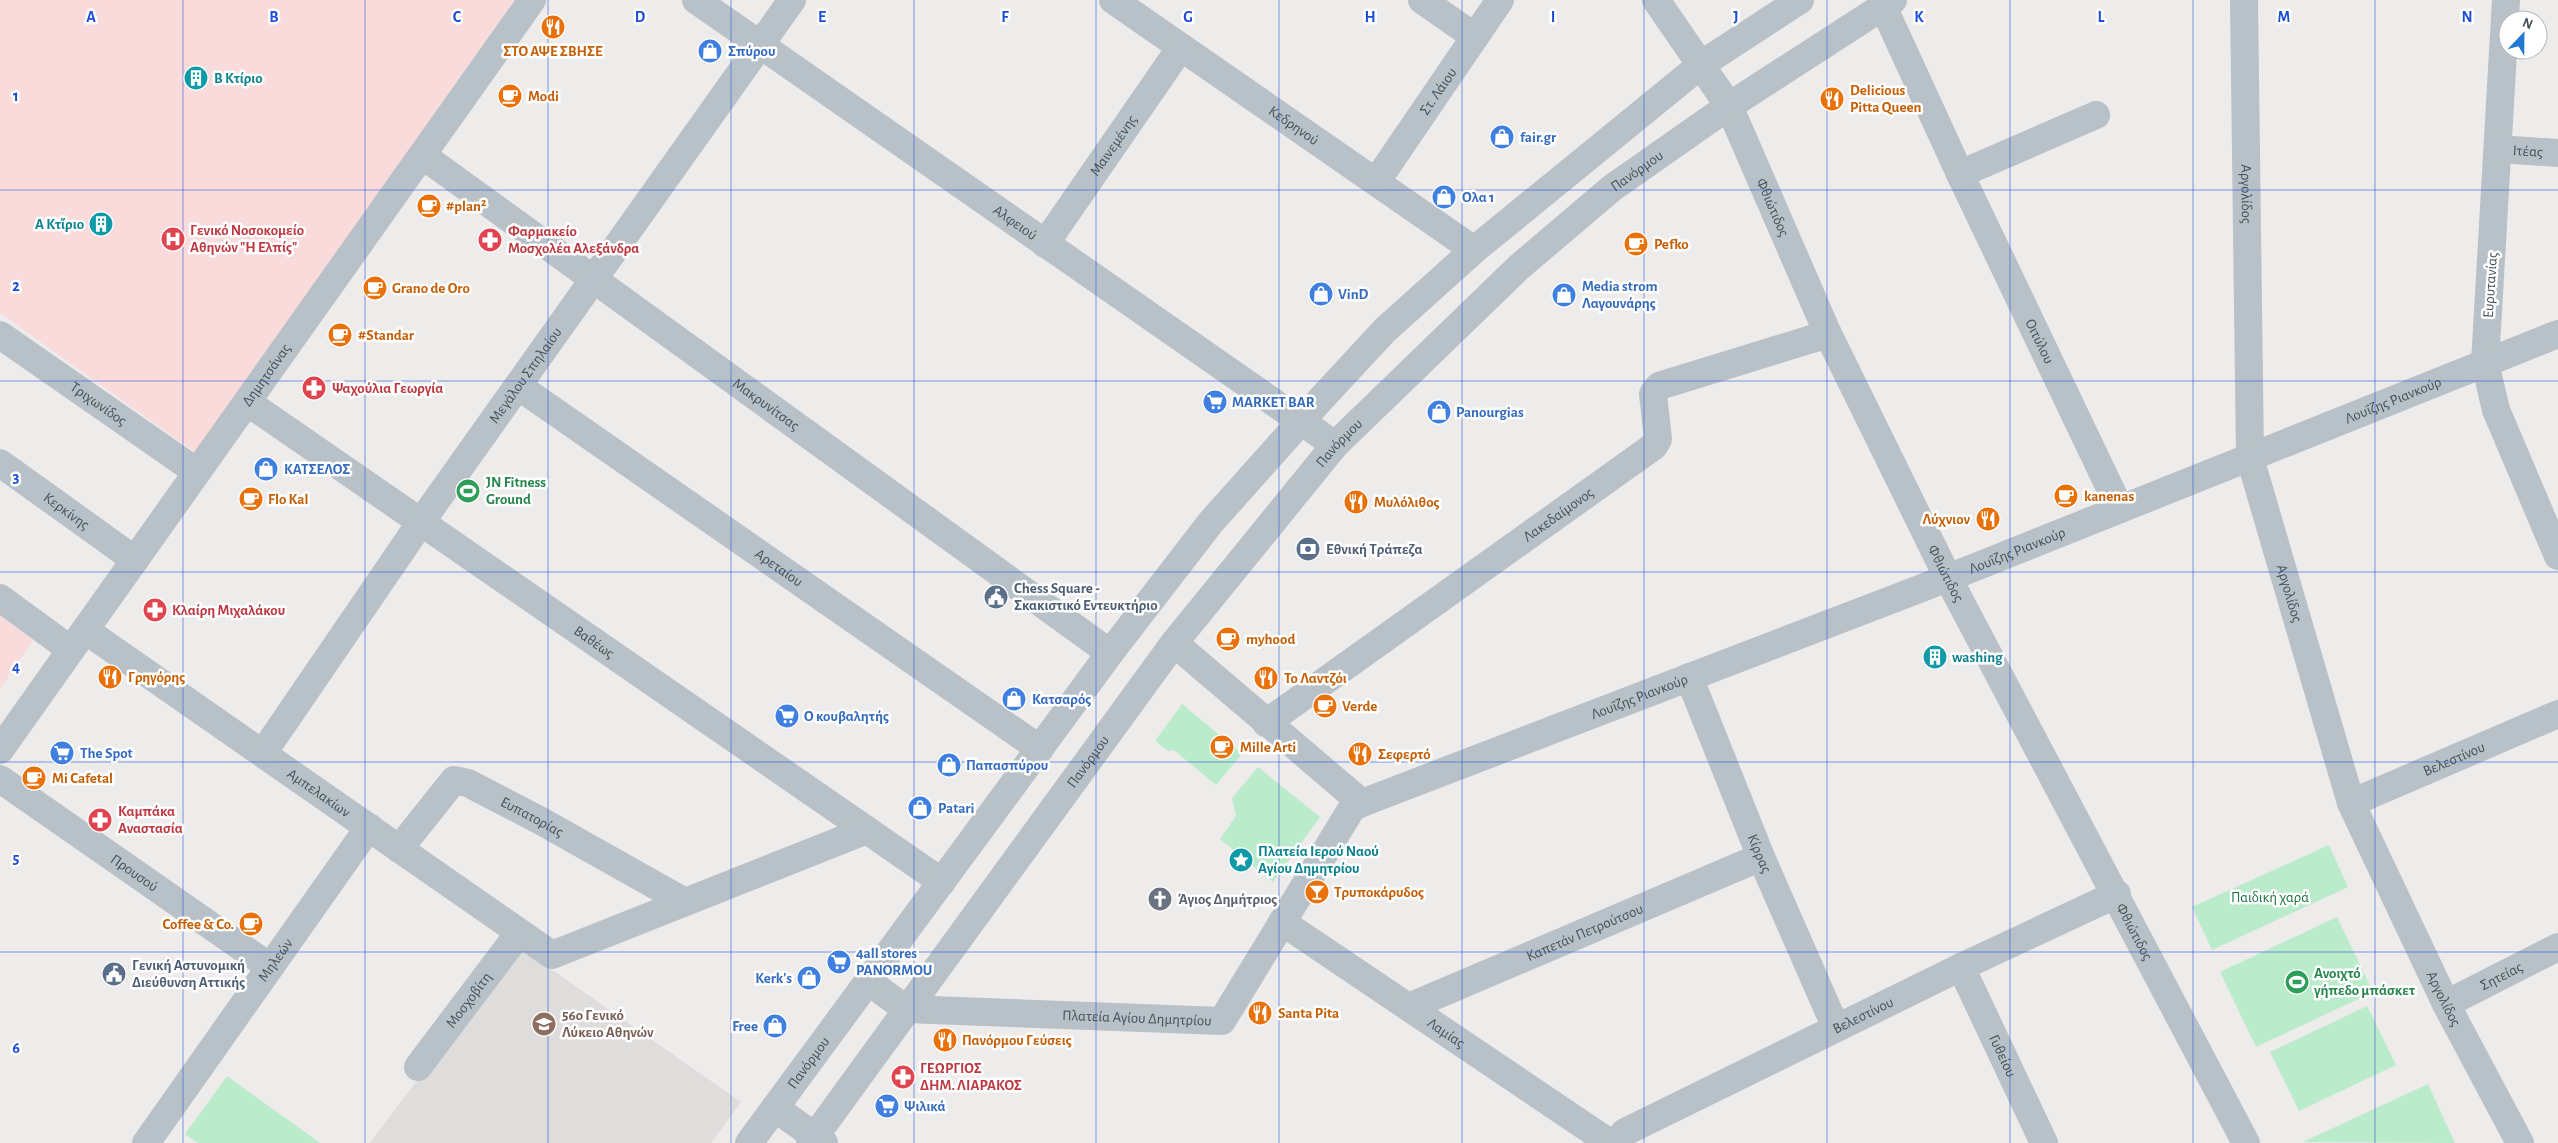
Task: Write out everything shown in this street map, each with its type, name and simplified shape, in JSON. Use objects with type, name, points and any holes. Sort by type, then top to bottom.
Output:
[{"type":"street","name":"Δημητσάνας","points":[[0,750],[532,0]]},
{"type":"street","name":"Αλφειού","points":[[696,0],[1335,445]]},
{"type":"street","name":"Μεγάλου Σπηλαίου","points":[[263,753],[421,522],[792,0]]},
{"type":"street","name":"Κεδρηνού","points":[[1113,0],[1474,250]]},
{"type":"street","points":[[1422,0],[1475,37]]},
{"type":"street","name":"Στ. Λάιου","points":[[1376,182],[1500,0]]},
{"type":"street","name":"Φθιώτιδος","points":[[1656,0],[1702,64],[1729,106],[1828,334],[1948,578],[2117,894],[2246,1143]]},
{"type":"street","name":"Πανόρμου","points":[[750,1143],[1110,653],[1211,522],[1300,422],[1385,330],[1474,250],[1702,64],[1800,0]]},
{"type":"street","name":"Αργολίδος","points":[[2244,0],[2250,458],[2351,803],[2446,1004],[2520,1143]]},
{"type":"street","name":"Ευρυτανίας","points":[[2506,0],[2485,364],[2496,410],[2558,556]]},
{"type":"street","name":"Πανόρμου","points":[[816,1141],[906,1009],[1174,643],[1335,445],[1430,351],[1533,255],[1612,188],[1729,106],[1888,3]]},
{"type":"street","name":"Οιτύλου","points":[[1888,3],[1960,174],[2120,509]]},
{"type":"street","name":"Μαινεμένης","points":[[1045,244],[1181,47]]},
{"type":"street","points":[[1960,174],[2096,115]]},
{"type":"street","name":"Ιτέας","points":[[2498,149],[2558,153]]},
{"type":"street","name":"Μακρυνίτσας","points":[[422,155],[1110,653]]},
{"type":"street","name":"Τριχωνίδος","points":[[0,334],[197,472]]},
{"type":"street","name":"Λακεδαίμονος","points":[[1266,723],[1654,446],[1658,439],[1653,394],[1659,386],[1828,334]]},
{"type":"street","name":"Λουΐζης Ριανκούρ","points":[[1362,803],[1948,578],[2558,334]]},
{"type":"street","name":"Αρεταίου","points":[[518,386],[1040,749]]},
{"type":"street","name":"Βαθέως","points":[[247,402],[942,882]]},
{"type":"street","name":"Κερκίνης","points":[[0,463],[135,560]]},
{"type":"street","name":"Αμπελακίων","points":[[0,598],[78,640],[263,753],[552,955],[686,902]]},
{"type":"street","points":[[1174,643],[1362,803]]},
{"type":"street","name":"Κίρρας","points":[[1689,677],[1761,857],[1836,1028]]},
{"type":"street","name":"Βελεστίνου","points":[[2351,803],[2558,714]]},
{"type":"street","name":"Προυσού","points":[[0,779],[270,967]]},
{"type":"street","name":"Ευπατορίας","points":[[399,849],[454,780],[468,783],[541,821],[686,902]]},
{"type":"street","name":"Πλατεία Αγίου Δημητρίου","points":[[906,1009],[1222,1021],[1352,808],[1362,803]]},
{"type":"street","name":"Μηλεών","points":[[146,1143],[369,828]]},
{"type":"street","points":[[686,902],[867,830]]},
{"type":"street","name":"Καπετάν Πετρούτσου","points":[[1410,1007],[1761,857]]},
{"type":"street","name":"Βελεστίνου","points":[[1615,1143],[1625,1132],[1961,967],[2117,894]]},
{"type":"street","name":"Λαμίας","points":[[1282,922],[1610,1143]]},
{"type":"street","name":"Μοσχοβίτη","points":[[418,1067],[519,932]]},
{"type":"street","name":"Σητείας","points":[[2446,1004],[2558,947]]},
{"type":"street","name":"Γυθείου","points":[[1961,967],[2044,1143]]},
{"type":"street","points":[[869,982],[906,1009]]},
{"type":"street","points":[[775,1108],[816,1141]]},
{"type":"shaded area","name":"Γενικό Νοσοκομείο Αθηνών \"Η Ελπίς\"","points":[[0,0],[514,0],[196,453],[0,313]]},
{"type":"shaded area","points":[[0,616],[33,640],[0,689]]},
{"type":"shaded area","name":"56ο Γενικό Λύκειο Αθηνών","points":[[518,946],[741,1102],[711,1143],[370,1143]]},
{"type":"green space","points":[[1182,704],[1242,754],[1216,785],[1174,750],[1168,751],[1155,741]]},
{"type":"green space","points":[[1258,767],[1320,817],[1273,882],[1220,839],[1236,816],[1232,798]]},
{"type":"green space","name":"Παιδική χαρά","points":[[2329,845],[2348,887],[2212,950],[2192,907]]},
{"type":"green space","name":"Ανοιχτό γήπεδο μπάσκετ","points":[[2337,917],[2373,992],[2256,1047],[2220,972]]},
{"type":"green space","points":[[2367,1006],[2396,1065],[2299,1111],[2270,1052]]},
{"type":"green space","points":[[227,1076],[320,1143],[198,1143],[185,1134]]},
{"type":"green space","points":[[2428,1084],[2455,1143],[2303,1142]]},
{"type":"place","name":"ΣΤΟ ΑΨΕ ΣΒΗΣΕ","points":[[553,27]]},
{"type":"place","name":"Σπύρου","points":[[710,51]]},
{"type":"place","name":"Β Κτίριο","points":[[196,78]]},
{"type":"place","name":"Modi","points":[[510,96]]},
{"type":"place","name":"Delicious Pitta Queen","points":[[1832,99]]},
{"type":"place","name":"fair.gr","points":[[1502,137]]},
{"type":"place","name":"Ολα 1","points":[[1444,197]]},
{"type":"place","name":"#plan²","points":[[429,206]]},
{"type":"place","name":"Α Κτἴριο","points":[[101,224]]},
{"type":"place","name":"Γενικό Νοσοκομείο Αθηνών \"Η Ελπίς\"","points":[[173,239]]},
{"type":"place","name":"Φαρμακείο Μοσχολέα Αλεξάνδρα","points":[[490,240]]},
{"type":"place","name":"Pefko","points":[[1636,244]]},
{"type":"place","name":"Grano de Oro","points":[[375,288]]},
{"type":"place","name":"VinD","points":[[1321,294]]},
{"type":"place","name":"Media strom Λαγουνάρης","points":[[1564,295]]},
{"type":"place","name":"#Standar","points":[[340,335]]},
{"type":"place","name":"Ψαχούλια Γεωργία","points":[[314,388]]},
{"type":"place","name":"MARKET BAR","points":[[1215,402]]},
{"type":"place","name":"Panourgias","points":[[1439,412]]},
{"type":"place","name":"ΚΑΤΣΕΛΟΣ","points":[[266,469]]},
{"type":"place","name":"JN Fitness Ground","points":[[468,491]]},
{"type":"place","name":"kanenas","points":[[2066,496]]},
{"type":"place","name":"Flo Kal","points":[[251,499]]},
{"type":"place","name":"Μυλόλιθος","points":[[1356,502]]},
{"type":"place","name":"Λύχνιον","points":[[1988,519]]},
{"type":"place","name":"Εθνική Τράπεζα","points":[[1308,549]]},
{"type":"place","name":"Chess Square - Σκακιστικό Εντευκτήριο","points":[[996,597]]},
{"type":"place","name":"Κλαίρη Μιχαλάκου","points":[[155,610]]},
{"type":"place","name":"myhood","points":[[1228,639]]},
{"type":"place","name":"washing","points":[[1935,657]]},
{"type":"place","name":"Γρηγόρης","points":[[110,677]]},
{"type":"place","name":"Το Λαντζόι","points":[[1266,678]]},
{"type":"place","name":"Κατσαρός","points":[[1014,699]]},
{"type":"place","name":"Verde","points":[[1325,706]]},
{"type":"place","name":"Ο κουβαλητής","points":[[787,716]]},
{"type":"place","name":"Mille Arti","points":[[1222,747]]},
{"type":"place","name":"The Spot","points":[[62,753]]},
{"type":"place","name":"Σεφερτό","points":[[1360,754]]},
{"type":"place","name":"Παπασπύρου","points":[[949,765]]},
{"type":"place","name":"Mi Cafetal","points":[[34,778]]},
{"type":"place","name":"Patari","points":[[920,808]]},
{"type":"place","name":"Καμπάκα Αναστασία","points":[[100,820]]},
{"type":"place","name":"Πλατεία Ιερού Ναού Αγίου Δημητρίου","points":[[1241,860]]},
{"type":"place","name":"Τρυποκάρυδος","points":[[1317,892]]},
{"type":"place","name":"Άγιος Δημήτριος","points":[[1160,899]]},
{"type":"place","name":"Coffee & Co.","points":[[251,924]]},
{"type":"place","name":"4all stores PANORMOU","points":[[839,962]]},
{"type":"place","name":"Γενική Αστυνομική Διεύθυνση Αττικής","points":[[114,974]]},
{"type":"place","name":"Kerk's","points":[[809,978]]},
{"type":"place","name":"Ανοιχτό γήπεδο μπάσκετ","points":[[2297,982]]},
{"type":"place","name":"Santa Pita","points":[[1260,1013]]},
{"type":"place","name":"56ο Γενικό Λύκειο Αθηνών","points":[[544,1024]]},
{"type":"place","name":"Free","points":[[775,1026]]},
{"type":"place","name":"Πανόρμου Γεύσεις","points":[[945,1040]]},
{"type":"place","name":"ΓΕΩΡΓΙΟΣ ΔΗΜ. ΛΙΑΡΑΚΟΣ","points":[[903,1077]]},
{"type":"place","name":"Ψιλικά","points":[[887,1106]]}]
